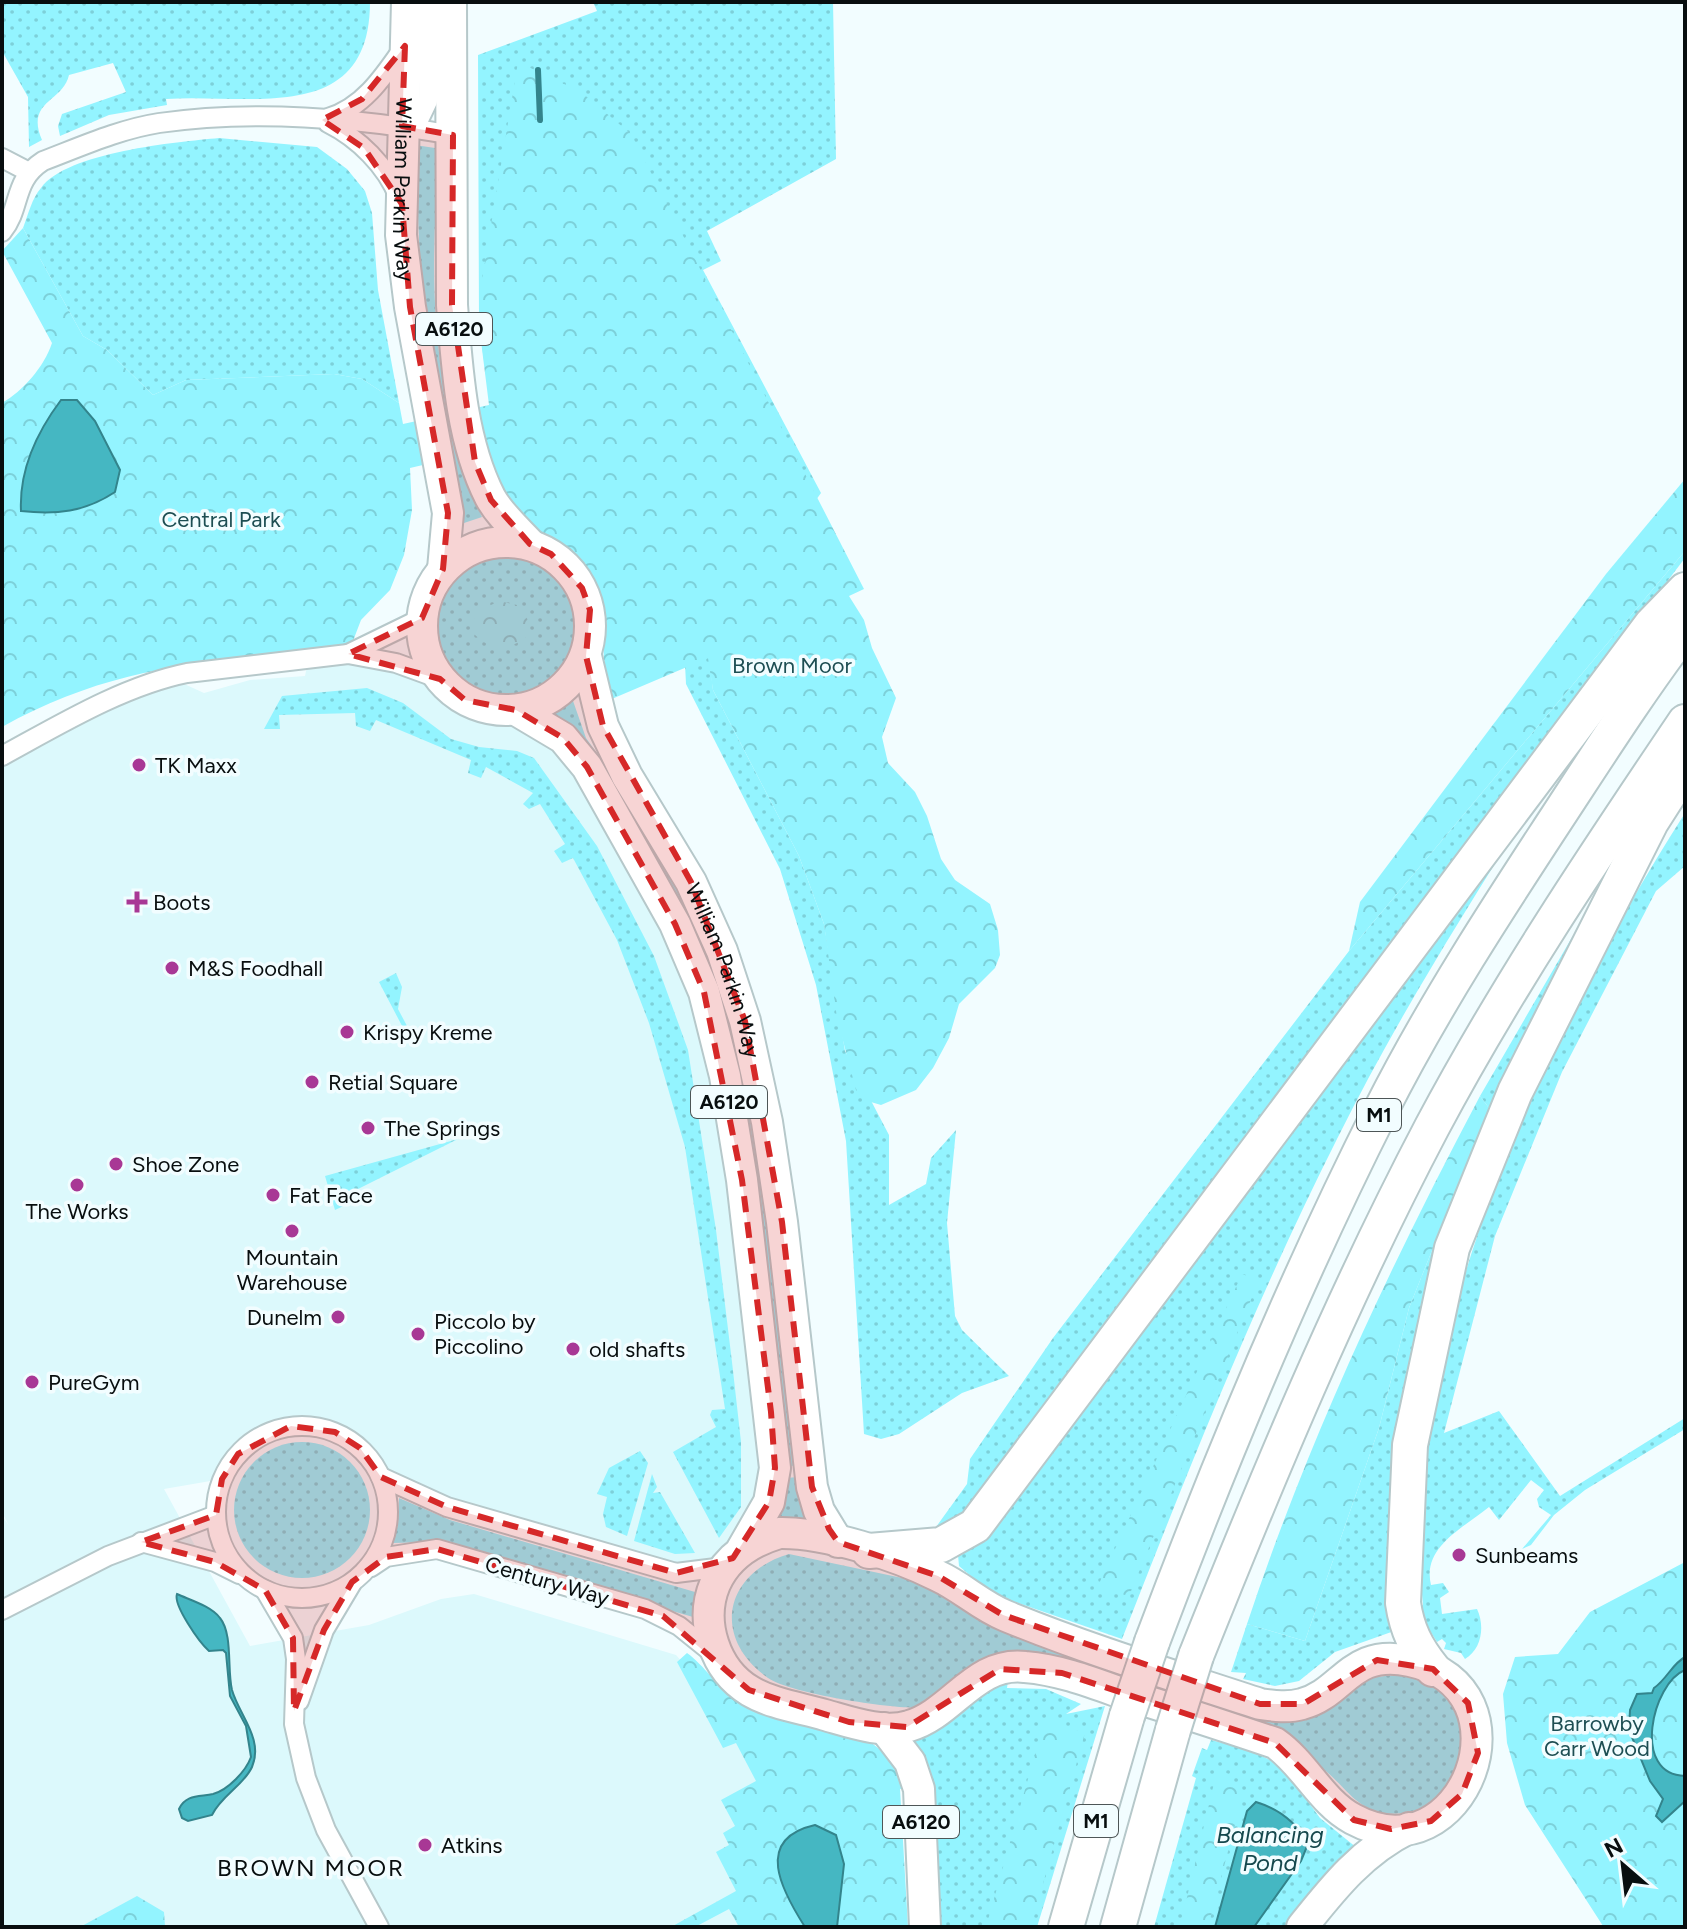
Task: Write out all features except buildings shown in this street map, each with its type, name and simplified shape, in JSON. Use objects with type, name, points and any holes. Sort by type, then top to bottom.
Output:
[{"type":"highway","name":"William Parkin Way","points":[[407,2],[408,128],[401,235],[410,307],[448,513],[443,569]]},
{"type":"highway","name":"William Parkin Way","points":[[451,2],[452,305],[463,400],[475,462],[491,500],[530,544]]},
{"type":"highway","points":[[506,541],[530,544],[551,554],[569,568],[582,588],[590,610],[591,633],[586,656],[575,676],[559,693],[538,704],[516,710],[490,709],[465,700],[440,679],[426,650],[422,618],[431,587],[443,569],[461,554],[483,544],[506,541]]},
{"type":"highway","points":[[854,1547],[941,1545],[962,1535],[982,1517],[1652,624],[1685,590]]},
{"type":"highway","name":"M1","points":[[1066,1927],[1127,1716],[1222,1460],[1289,1305],[1382,1107],[1502,901],[1646,681],[1685,630]]},
{"type":"highway","name":"William Parkin Way","points":[[586,656],[603,726],[627,776],[691,882],[722,951],[745,1021],[767,1122],[778,1193],[812,1487],[819,1511],[854,1547]]},
{"type":"highway","name":"William Parkin Way","points":[[516,710],[563,738],[587,767],[675,924],[704,992],[725,1076],[742,1180],[775,1468],[769,1502],[737,1555],[720,1574],[708,1614],[711,1640],[720,1659]]},
{"type":"highway","name":"M1","points":[[1118,1927],[1196,1656],[1334,1325],[1433,1126],[1551,921],[1685,722]]},
{"type":"highway","points":[[1433,1669],[1418,1650],[1406,1626],[1403,1594],[1410,1445],[1452,1248],[1515,1092],[1651,822],[1685,769]]},
{"type":"highway","points":[[737,1555],[779,1533],[797,1533],[854,1547],[938,1576],[1003,1615],[1260,1704],[1303,1704],[1350,1671],[1377,1660],[1406,1660],[1433,1669],[1451,1681],[1468,1703],[1475,1719],[1478,1753],[1474,1770],[1458,1800],[1431,1821],[1410,1828],[1367,1854],[1344,1875],[1302,1927]]},
{"type":"highway","points":[[720,1659],[733,1677],[766,1699],[884,1728],[907,1727],[922,1721],[983,1676],[1000,1669],[1024,1666],[1062,1673],[1275,1743],[1291,1755],[1337,1809],[1354,1820],[1372,1827],[1410,1828]]},
{"type":"highway","name":"A6120","points":[[884,1728],[910,1762],[919,1789],[925,1927]]},
{"type":"street","points":[[2,232],[11,220],[27,171],[43,161],[157,123],[245,116],[408,128],[428,101],[429,2]]},
{"type":"street","name":"William Parkin Way","points":[[322,120],[344,113],[362,99],[405,46]]},
{"type":"street","points":[[322,120],[344,131],[364,148],[395,186],[402,204]]},
{"type":"street","name":"William Parkin Way","points":[[408,128],[453,135]]},
{"type":"street","points":[[2,158],[27,171]]},
{"type":"street","points":[[348,654],[422,618]]},
{"type":"street","points":[[2,756],[165,677],[348,654],[396,663],[440,679]]},
{"type":"street","points":[[245,1577],[230,1559],[220,1538],[216,1515],[222,1479],[238,1454],[263,1435],[291,1426],[313,1426],[335,1432],[360,1448],[381,1477],[388,1501],[387,1526],[379,1550],[358,1576],[324,1630],[294,1711]]},
{"type":"street","name":"Century Way","points":[[381,1477],[447,1507],[676,1573],[716,1568],[737,1555]]},
{"type":"street","points":[[2,1610],[141,1542],[216,1515]]},
{"type":"street","points":[[141,1542],[215,1562],[265,1590],[301,1598],[319,1596],[358,1576]]},
{"type":"street","name":"Century Way","points":[[358,1576],[386,1557],[437,1549],[645,1609],[679,1626],[720,1659]]},
{"type":"street","points":[[265,1590],[293,1638],[296,1659],[294,1711],[306,1778],[326,1830],[379,1927]]},
{"type":"highlighted area","points":[[405,46],[402,126],[453,135],[452,305],[475,462],[491,500],[530,544],[551,554],[582,588],[590,610],[586,656],[603,726],[691,882],[745,1021],[782,1222],[812,1487],[829,1529],[838,1542],[938,1576],[1003,1615],[1260,1704],[1303,1704],[1377,1660],[1433,1669],[1468,1703],[1478,1753],[1462,1794],[1431,1821],[1391,1829],[1354,1820],[1275,1743],[1062,1673],[1000,1669],[907,1727],[849,1722],[749,1690],[663,1616],[437,1549],[386,1557],[352,1582],[324,1630],[294,1711],[293,1638],[265,1590],[215,1562],[141,1542],[216,1515],[222,1479],[238,1454],[291,1426],[335,1432],[360,1448],[381,1477],[447,1507],[676,1573],[733,1558],[769,1502],[775,1468],[771,1412],[742,1180],[704,992],[675,924],[587,767],[563,738],[516,710],[465,700],[440,679],[348,654],[422,618],[443,569],[448,513],[410,307],[402,204],[364,148],[322,120],[362,99]]},
{"type":"shaded area","name":"The Springs","points":[[348,654],[440,679],[465,700],[490,709],[516,710],[563,738],[704,992],[775,1468],[741,1551],[676,1573],[381,1477],[360,1448],[335,1432],[313,1426],[291,1426],[254,1440],[238,1454],[222,1479],[164,1489],[250,1646],[369,1625],[441,1599],[474,1594],[676,1655],[715,1699],[771,1736],[761,1927],[2,1927],[2,1515],[9,1526],[2,1512],[2,759],[163,686],[182,683],[204,693],[250,680],[305,676],[309,657]]},
{"type":"green space","points":[[2,2],[370,2],[365,42],[350,69],[327,86],[299,95],[267,99],[166,99],[167,105],[109,115],[60,136],[58,126],[62,114],[126,92],[113,63],[69,75],[60,91],[41,109],[38,127],[42,140],[29,147],[28,97],[2,51]]},
{"type":"green space","points":[[593,2],[833,2],[836,159],[707,231],[721,261],[703,270],[821,493],[798,525],[702,593],[713,690],[799,856],[824,924],[845,1051],[889,1135],[889,1205],[926,1184],[931,1158],[956,1130],[947,1223],[955,1316],[962,1330],[1009,1376],[962,1393],[899,1434],[881,1439],[864,1434],[846,1141],[816,985],[780,869],[686,684],[683,624],[490,404],[479,325],[478,55],[597,11]]},
{"type":"green space","name":"Central Park","points":[[518,62],[581,92],[631,134],[864,589],[849,596],[864,620],[872,648],[896,698],[882,737],[888,763],[915,792],[927,816],[941,859],[955,880],[990,904],[998,930],[1000,955],[995,968],[959,1004],[949,1038],[933,1068],[916,1090],[881,1105],[864,1100],[856,1090],[837,1018],[824,924],[799,856],[713,690],[708,658],[607,701],[600,601],[571,556],[521,521],[506,504],[483,451],[410,468],[412,510],[404,555],[390,590],[361,620],[348,654],[256,658],[170,668],[87,689],[2,727],[2,403],[32,378],[52,343],[2,251],[23,228],[83,336],[107,350],[153,395],[186,380],[334,374],[362,379],[399,403],[403,424],[489,405],[479,325],[482,280]]},
{"type":"green space","points":[[219,138],[317,147],[347,169],[365,191],[372,213],[378,290],[399,403],[362,379],[334,374],[186,380],[153,395],[107,350],[83,336],[23,228],[38,192],[54,176],[98,157],[151,146]]},
{"type":"green space","points":[[415,145],[435,148],[440,159],[434,250],[438,341],[453,431],[482,517],[461,524],[421,287]]},
{"type":"green space","points":[[1685,479],[1685,551],[1349,951],[1360,902],[1606,574]]},
{"type":"green space","points":[[1685,551],[1685,558],[1503,797],[1500,796],[968,1511],[940,1534],[936,1527],[967,1484],[970,1459],[1053,1338],[1349,951]]},
{"type":"green space","points":[[498,554],[538,563],[564,583],[576,609],[577,637],[568,664],[549,686],[523,698],[490,697],[469,688],[447,668],[435,643],[433,625],[442,594],[466,570]]},
{"type":"green space","points":[[499,601],[522,606],[530,626],[529,635],[513,645],[499,648],[472,632],[475,613]]},
{"type":"green space","points":[[367,688],[403,703],[451,739],[479,747],[517,751],[534,758],[597,846],[654,956],[688,1050],[716,1230],[741,1442],[741,1507],[719,1538],[673,1452],[716,1427],[710,1415],[712,1410],[725,1409],[685,1147],[649,1023],[617,940],[573,858],[562,863],[554,851],[565,844],[540,804],[529,809],[523,804],[533,793],[486,767],[481,778],[468,773],[471,760],[376,720],[370,731],[356,726],[355,713],[279,715],[280,729],[264,729],[282,696]]},
{"type":"green space","points":[[572,698],[586,738],[621,787],[675,878],[724,999],[754,1130],[771,1241],[797,1465],[785,1467],[728,1046],[550,716]]},
{"type":"green space","points":[[1571,744],[1419,988],[1337,1139],[1250,1324],[1122,1639],[992,1594],[959,1566],[958,1555]]},
{"type":"green space","points":[[1685,813],[1685,866],[1656,891],[1562,1072],[1495,1236],[1444,1433],[1499,1411],[1560,1496],[1685,1418],[1685,1429],[1585,1490],[1554,1515],[1531,1545],[1522,1549],[1551,1515],[1539,1507],[1537,1499],[1544,1490],[1531,1480],[1499,1520],[1489,1507],[1446,1540],[1432,1560],[1431,1585],[1443,1583],[1449,1592],[1440,1598],[1442,1614],[1477,1609],[1481,1623],[1480,1637],[1471,1655],[1465,1659],[1461,1653],[1444,1649],[1446,1643],[1442,1639],[1437,1642],[1415,1607],[1423,1605],[1421,1506],[1433,1402],[1458,1297],[1493,1192],[1535,1089],[1583,990]]},
{"type":"green space","points":[[1629,850],[1565,970],[1392,1472],[1389,1571],[1397,1630],[1335,1652],[1299,1681],[1275,1686],[1243,1679],[1246,1673],[1231,1672],[1247,1624],[1305,1641],[1379,1428],[1409,1308],[1489,1108],[1480,1096],[1571,939]]},
{"type":"green space","points":[[396,973],[402,987],[398,1009],[415,1041],[411,1043],[379,982]]},
{"type":"green space","points":[[1480,1096],[1489,1108],[1409,1308],[1379,1428],[1305,1641],[1247,1624],[1296,1488],[1353,1355],[1414,1224]]},
{"type":"green space","points":[[458,1139],[350,1193],[354,1201],[335,1210],[325,1176]]},
{"type":"green space","points":[[1242,1274],[1259,1280],[1129,1596],[1097,1588]]},
{"type":"green space","points":[[302,1442],[328,1448],[350,1462],[364,1484],[370,1510],[364,1536],[350,1558],[328,1572],[302,1578],[276,1572],[254,1558],[240,1536],[234,1510],[240,1484],[254,1462],[276,1448]]},
{"type":"green space","points":[[640,1451],[648,1463],[627,1536],[606,1527],[603,1514],[607,1497],[597,1494],[609,1468]]},
{"type":"green space","points":[[652,1474],[657,1487],[653,1493],[660,1492],[695,1553],[675,1554],[634,1541]]},
{"type":"green space","points":[[799,1477],[808,1521],[778,1520],[785,1478]]},
{"type":"green space","points":[[399,1498],[450,1520],[695,1592],[693,1617],[433,1542],[392,1543],[398,1525]]},
{"type":"green space","points":[[789,1554],[907,1579],[1268,1714],[1350,1683],[1380,1677],[1408,1675],[1432,1682],[1451,1700],[1463,1730],[1461,1758],[1442,1794],[1430,1804],[1417,1810],[1390,1814],[1363,1805],[1324,1770],[1294,1754],[1234,1738],[991,1660],[964,1669],[918,1708],[818,1695],[780,1684],[750,1662],[738,1644],[732,1626],[733,1608],[739,1591],[750,1576],[767,1563]]},
{"type":"green space","name":"Barrowby Carr Wood","points":[[1685,1562],[1685,1926],[1603,1926],[1525,1805],[1507,1743],[1503,1694],[1515,1657],[1558,1654],[1590,1612]]},
{"type":"green space","points":[[687,1653],[732,1694],[856,1734],[877,1747],[893,1764],[904,1788],[900,1789],[908,1927],[739,1927],[729,1909],[695,1927],[671,1927],[736,1891],[716,1852],[729,1845],[723,1833],[735,1826],[721,1800],[756,1781],[736,1743],[723,1748],[677,1662]]},
{"type":"green space","points":[[1008,1681],[1007,1688],[1046,1689],[1081,1704],[1066,1714],[1105,1706],[1037,1927],[937,1927],[909,1739],[971,1699]]},
{"type":"green space","points":[[1045,1719],[1085,1733],[1031,1927],[986,1927]]},
{"type":"green space","points":[[1211,1740],[1249,1750],[1270,1760],[1293,1781],[1320,1818],[1357,1848],[1293,1927],[1154,1927],[1196,1778],[1192,1776],[1202,1748],[1207,1750]]},
{"type":"green space","points":[[1227,1773],[1240,1789],[1240,1806],[1208,1927],[1180,1927],[1215,1779]]},
{"type":"green space","points":[[137,1896],[164,1912],[165,1926],[80,1927]]},
{"type":"water","points":[[61,400],[77,400],[95,421],[120,470],[115,492],[81,508],[46,513],[21,511],[23,481],[31,452]]},
{"type":"water","points":[[177,1594],[211,1610],[224,1625],[232,1690],[255,1747],[252,1767],[212,1815],[188,1821],[182,1818],[179,1809],[182,1804],[189,1798],[213,1794],[225,1788],[241,1774],[251,1757],[246,1726],[230,1696],[226,1653],[223,1650],[209,1651],[193,1632]]},
{"type":"water","points":[[1685,1657],[1685,1670],[1673,1678],[1663,1692],[1652,1728],[1658,1761],[1668,1772],[1685,1776],[1685,1801],[1662,1822],[1656,1816],[1663,1799],[1650,1781],[1629,1730],[1630,1710],[1637,1694],[1652,1693]]},
{"type":"water","name":"Balancing Pond","points":[[1256,1802],[1286,1818],[1308,1844],[1301,1861],[1254,1927],[1215,1927],[1247,1811]]},
{"type":"water","points":[[815,1825],[836,1835],[844,1864],[837,1927],[805,1927],[788,1898],[778,1868],[784,1842],[796,1832]]},
{"type":"waterway","points":[[538,70],[540,120]]},
{"type":"place","name":"TK Maxx","points":[[139,765]]},
{"type":"place","name":"Boots","points":[[137,902]]},
{"type":"place","name":"M&S Foodhall","points":[[172,968]]},
{"type":"place","name":"Krispy Kreme","points":[[347,1032]]},
{"type":"place","name":"Retial Square","points":[[312,1082]]},
{"type":"place","name":"The Springs","points":[[368,1128]]},
{"type":"place","name":"Shoe Zone","points":[[116,1164]]},
{"type":"place","name":"The Works","points":[[77,1185]]},
{"type":"place","name":"Fat Face","points":[[273,1195]]},
{"type":"place","name":"Mountain Warehouse","points":[[292,1231]]},
{"type":"place","name":"Dunelm","points":[[338,1317]]},
{"type":"place","name":"Piccolo by Piccolino","points":[[418,1334]]},
{"type":"place","name":"old shafts","points":[[573,1349]]},
{"type":"place","name":"PureGym","points":[[32,1382]]},
{"type":"place","name":"Sunbeams","points":[[1459,1555]]},
{"type":"place","name":"Atkins","points":[[425,1845]]},
{"type":"district","name":"BROWN MOOR","points":[[311,1867]]},
{"type":"park label","name":"Brown Moor","points":[[792,665]]}]
